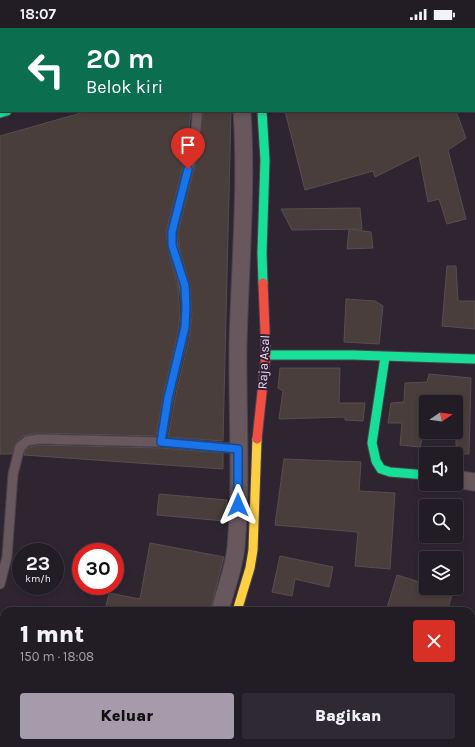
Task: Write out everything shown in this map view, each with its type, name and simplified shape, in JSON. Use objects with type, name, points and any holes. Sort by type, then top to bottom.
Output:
[{"type":"main road","name":"Raja Asal","points":[[241,607],[253,550],[256,449],[266,355],[262,253],[264,160],[262,112]]},
{"type":"main road","points":[[266,355],[353,355],[475,359]]},
{"type":"main road","points":[[385,357],[372,443],[376,461],[381,469],[390,472],[419,474]]},
{"type":"street","name":"Raja Asal","points":[[221,607],[236,548],[238,505],[239,337],[244,162],[242,112]]},
{"type":"street","points":[[463,480],[475,482]]},
{"type":"lane","points":[[161,442],[168,398],[185,327],[185,286],[172,245],[172,232],[192,156],[197,112]]},
{"type":"lane","points":[[0,584],[7,556],[13,474],[20,447],[27,441],[38,439],[161,442],[238,449],[256,449]]},
{"type":"building","points":[[84,112],[191,112],[186,156],[166,231],[169,252],[178,289],[180,315],[177,337],[165,387],[156,436],[37,433],[23,436],[16,443],[12,454],[0,454],[0,136]]},
{"type":"building","points":[[203,112],[231,112],[223,441],[168,437],[177,389],[189,340],[192,315],[190,287],[180,250],[178,232],[197,158]]},
{"type":"building","points":[[285,112],[456,112],[466,138],[448,150],[466,219],[447,224],[439,199],[428,202],[419,155],[375,177],[373,171],[305,190]]},
{"type":"building","points":[[360,208],[362,229],[292,230],[281,209]]},
{"type":"building","points":[[349,229],[371,232],[373,248],[347,249]]},
{"type":"building","points":[[447,266],[456,266],[458,301],[475,301],[475,329],[442,326]]},
{"type":"building","points":[[346,299],[375,301],[383,306],[379,344],[344,342]]},
{"type":"building","points":[[280,368],[340,368],[339,403],[365,403],[363,421],[345,420],[345,417],[279,419],[283,391],[278,388]]},
{"type":"building","points":[[429,374],[471,378],[469,454],[463,454],[463,447],[456,447],[456,439],[463,439],[463,395],[419,395],[419,439],[422,439],[420,447],[400,445],[402,423],[388,423],[391,403],[404,402],[405,383],[427,382]]},
{"type":"building","points":[[38,445],[161,448],[223,453],[223,469],[24,455],[25,450]]},
{"type":"building","points":[[284,459],[361,462],[359,491],[395,493],[390,569],[355,566],[358,532],[275,525]]},
{"type":"building","points":[[159,494],[227,500],[225,521],[157,515]]},
{"type":"building","points":[[150,543],[224,557],[211,607],[106,607],[109,595],[119,595],[140,599]]},
{"type":"building","points":[[280,556],[333,567],[329,587],[295,579],[292,596],[272,592]]},
{"type":"building","points":[[397,575],[419,582],[419,595],[452,595],[448,607],[387,607]]},
{"type":"traffic: fast","points":[[262,112],[265,160],[262,253],[263,283]]},
{"type":"traffic: fast","points":[[266,355],[353,355],[475,359]]},
{"type":"traffic: fast","points":[[385,357],[372,443],[376,461],[381,469],[390,472],[419,474]]},
{"type":"traffic: slow","points":[[238,607],[250,568],[253,550],[257,439]]},
{"type":"traffic: jam","points":[[257,439],[266,355],[263,283]]},
{"type":"route","points":[[188,169],[172,232],[172,245],[185,286],[185,327],[168,398],[161,442],[238,449],[238,505]]}]
